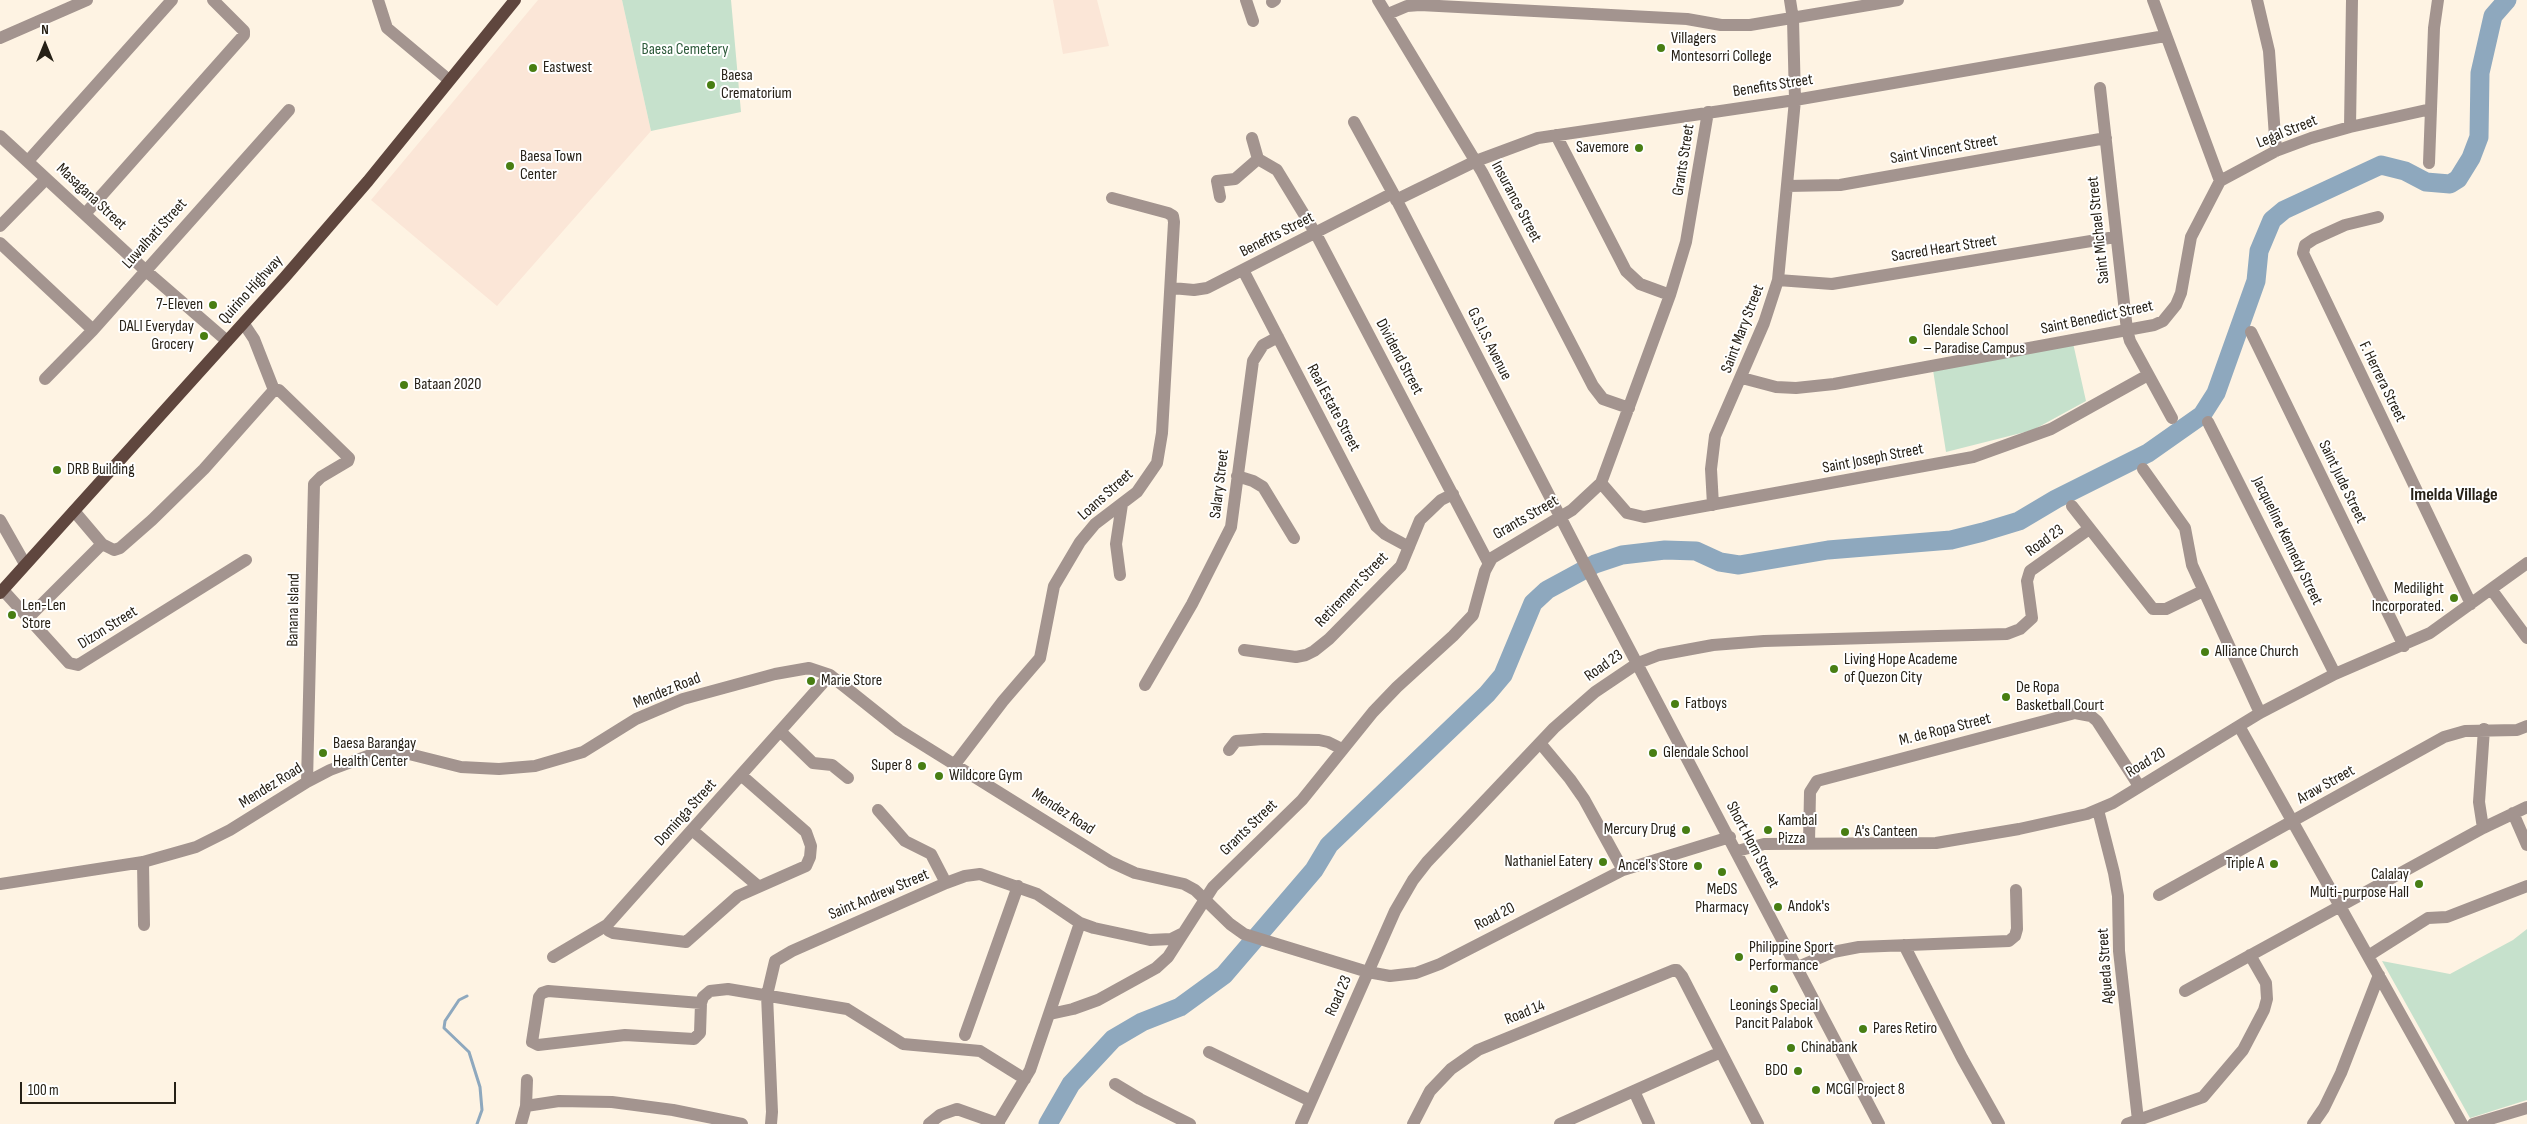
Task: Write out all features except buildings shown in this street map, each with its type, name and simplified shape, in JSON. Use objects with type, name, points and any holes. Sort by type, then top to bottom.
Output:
[{"type":"main road","name":"Quirino Highway","points":[[1,592],[244,324],[368,181],[515,0]]},
{"type":"street","points":[[0,38],[87,0]]},
{"type":"street","points":[[28,161],[172,0]]},
{"type":"street","points":[[85,214],[245,33],[213,0]]},
{"type":"street","points":[[378,0],[386,28],[449,80]]},
{"type":"street","points":[[1246,0],[1253,21]]},
{"type":"street","name":"Insurance Street","points":[[1378,0],[1476,162],[1593,386],[1603,398],[1629,408]]},
{"type":"street","name":"Saint Mary Street","points":[[1713,505],[1711,468],[1716,436],[1742,378],[1776,291],[1778,280],[1788,186],[1794,100],[1790,0]]},
{"type":"street","points":[[1388,14],[1407,6],[1420,5],[1687,19],[1721,25],[1750,25],[1898,0]]},
{"type":"street","points":[[2153,0],[2220,181]]},
{"type":"street","points":[[2257,0],[2269,51],[2276,151]]},
{"type":"street","points":[[2350,127],[2352,0]]},
{"type":"street","points":[[2430,163],[2434,28],[2438,0]]},
{"type":"street","name":"Benefits Street","points":[[1172,288],[1203,290],[1395,196],[1520,144],[1556,135],[1794,100],[2165,36]]},
{"type":"street","name":"Saint Michael Street","points":[[2100,88],[2126,330],[2172,418]]},
{"type":"street","name":"Legal Street","points":[[2220,181],[2276,151],[2350,127],[2431,109]]},
{"type":"street","name":"Luwalhati Street","points":[[45,379],[93,330],[289,110]]},
{"type":"street","name":"Grants Street","points":[[1159,965],[1168,957],[1204,898],[1230,869],[1302,800],[1342,749],[1397,687],[1454,636],[1473,615],[1488,562],[1496,555],[1583,502],[1601,483],[1670,295],[1690,225],[1708,112]]},
{"type":"street","name":"G.S.I.S. Avenue","points":[[1354,122],[1395,196],[1595,582]]},
{"type":"street","points":[[1556,135],[1626,270],[1640,284],[1670,295]]},
{"type":"street","name":"Masagana Street","points":[[0,136],[145,270],[227,341]]},
{"type":"street","points":[[1220,197],[1217,180],[1235,179],[1258,159],[1252,138]]},
{"type":"street","name":"Saint Vincent Street","points":[[1788,186],[1840,185],[2106,138]]},
{"type":"street","name":"Dividend Street","points":[[1258,159],[1277,170],[1316,234],[1488,562]]},
{"type":"street","points":[[0,226],[46,179]]},
{"type":"street","name":"Saint Benedict Street","points":[[1742,378],[1776,387],[1796,388],[1834,384],[2154,325],[2163,321],[2170,314],[2181,292],[2191,237],[2220,181]]},
{"type":"street","name":"Loans Street","points":[[955,764],[1003,701],[1040,658],[1054,586],[1080,542],[1095,524],[1137,492],[1149,478],[1157,463],[1161,448],[1172,288],[1173,216],[1112,198]]},
{"type":"street","name":"F. Herrera Street","points":[[2378,217],[2351,223],[2314,239],[2305,245],[2303,253],[2471,604]]},
{"type":"street","name":"Sacred Heart Street","points":[[1778,280],[1832,284],[2115,237]]},
{"type":"street","points":[[0,243],[93,330]]},
{"type":"street","name":"Real Estate Street","points":[[1243,270],[1376,526],[1385,534],[1409,547]]},
{"type":"street","points":[[74,511],[102,544],[114,550],[120,548],[152,520],[204,469],[274,390],[254,339],[244,324]]},
{"type":"street","name":"Saint Jude Street","points":[[2251,332],[2404,646]]},
{"type":"street","name":"Salary Street","points":[[1145,685],[1192,604],[1231,527],[1253,361],[1263,345],[1278,337]]},
{"type":"street","name":"Saint Joseph Street","points":[[1601,483],[1627,513],[1640,517],[1973,457],[2051,429],[2148,375]]},
{"type":"street","name":"Banana Island","points":[[274,390],[279,390],[349,458],[348,461],[321,477],[314,484],[307,782]]},
{"type":"street","name":"Jacqueline Kennedy Street","points":[[2208,422],[2335,674]]},
{"type":"street","points":[[2143,469],[2185,528],[2192,565],[2260,713]]},
{"type":"street","points":[[1237,476],[1253,481],[1263,487],[1294,538]]},
{"type":"street","name":"Retirement Street","points":[[1244,650],[1296,657],[1314,651],[1401,566],[1420,520],[1429,509],[1453,494]]},
{"type":"street","points":[[1120,575],[1116,544],[1122,504]]},
{"type":"street","points":[[2072,506],[2153,609],[2166,609],[2203,591]]},
{"type":"street","points":[[0,520],[25,564]]},
{"type":"street","name":"Road 23","points":[[1301,1124],[1395,910],[1418,874],[1554,728],[1595,692],[1638,663],[1681,650],[1756,641],[2007,634],[2020,628],[2032,618],[2027,581],[2030,571],[2089,529]]},
{"type":"street","points":[[27,619],[102,544]]},
{"type":"street","name":"Dizon Street","points":[[1,592],[69,663],[78,666],[246,560]]},
{"type":"street","name":"Road 20","points":[[1737,851],[1764,844],[1936,843],[2038,825],[2098,810],[2260,713],[2335,674],[2404,646],[2436,629],[2527,563]]},
{"type":"street","name":"Short Horn Street","points":[[1595,582],[1879,1124]]},
{"type":"street","points":[[2491,589],[2527,638]]},
{"type":"street","name":"Mendez Road","points":[[0,884],[143,862],[212,841],[307,782],[349,761],[370,755],[394,752],[461,767],[499,769],[535,766],[583,752],[636,720],[683,699],[802,668],[814,668],[830,675],[894,726],[1122,867],[1135,873],[1184,884],[1204,898],[1230,924],[1244,934],[1270,943]]},
{"type":"street","name":"Dominga Street","points":[[553,957],[607,924],[830,675]]},
{"type":"street","name":"M. de Ropa Street","points":[[1808,843],[1810,792],[1817,781],[2075,713],[2091,716],[2097,720],[2139,786]]},
{"type":"street","points":[[2239,726],[2462,1124]]},
{"type":"street","name":"Araw Street","points":[[2159,895],[2444,737],[2484,729],[2522,728]]},
{"type":"street","points":[[2483,828],[2479,802],[2484,729]]},
{"type":"street","points":[[780,731],[813,763],[832,765],[848,778]]},
{"type":"street","points":[[1232,742],[1264,739],[1318,740],[1328,742],[1342,749]]},
{"type":"street","points":[[1540,743],[1579,792],[1623,870]]},
{"type":"street","points":[[607,924],[609,931],[613,933],[686,942],[738,896],[806,866],[810,857],[811,846],[806,832],[741,775]]},
{"type":"street","points":[[2185,991],[2483,828],[2527,807]]},
{"type":"street","points":[[878,810],[905,841],[931,854],[946,883]]},
{"type":"street","name":"Agueda Street","points":[[2098,810],[2118,896],[2119,951],[2133,1122]]},
{"type":"street","points":[[2513,813],[2527,845]]},
{"type":"street","points":[[692,830],[758,886]]},
{"type":"street","name":"Road 20","points":[[1270,943],[1368,972],[1402,976],[1434,966],[1623,870],[1730,837]]},
{"type":"street","points":[[143,862],[144,925]]},
{"type":"street","name":"Saint Andrew Street","points":[[771,1124],[767,995],[772,968],[780,956],[946,883],[965,876],[980,874],[1037,894],[1080,923],[1150,940],[1171,939],[1181,934]]},
{"type":"street","points":[[965,1035],[1018,886]]},
{"type":"street","points":[[2369,959],[2428,918],[2447,917],[2527,886]]},
{"type":"street","points":[[1798,967],[1844,949],[2009,941],[2015,936],[2017,929],[2016,890]]},
{"type":"street","points":[[929,1124],[940,1114],[957,1109],[998,1124],[1024,1079],[1050,1014],[1080,923]]},
{"type":"street","points":[[1050,1014],[1073,1009],[1098,1000],[1159,965],[1156,946],[1150,940]]},
{"type":"street","points":[[1904,945],[1962,1058],[1999,1124]]},
{"type":"street","points":[[2133,1122],[2203,1097],[2243,1050],[2264,1010],[2267,999],[2266,983],[2250,955]]},
{"type":"street","name":"Road 14","points":[[1413,1124],[1430,1091],[1451,1069],[1478,1050],[1677,970],[1721,1052]]},
{"type":"street","points":[[2313,1124],[2324,1108],[2341,1074],[2379,975]]},
{"type":"street","points":[[701,1003],[548,991],[542,993],[540,997],[532,1042],[538,1045],[625,1035],[694,1039],[700,1033],[701,1003],[706,994],[716,990],[728,989],[847,1009],[903,1044],[980,1052],[1024,1079]]},
{"type":"street","points":[[1209,1052],[1311,1101]]},
{"type":"street","points":[[1560,1124],[1721,1052],[1758,1124]]},
{"type":"street","points":[[520,1124],[526,1106],[527,1080]]},
{"type":"street","points":[[1115,1084],[1140,1100],[1190,1124]]},
{"type":"street","points":[[1634,1091],[1650,1124]]},
{"type":"street","points":[[526,1106],[559,1101],[612,1102],[690,1119],[742,1124]]},
{"type":"street","points":[[2473,1124],[2527,1108]]},
{"type":"shaded area","name":"Baesa Town Center","points":[[538,0],[622,0],[651,131],[497,306],[371,200]]},
{"type":"shaded area","points":[[1053,0],[1097,0],[1109,46],[1063,54]]},
{"type":"green space","name":"Baesa Cemetery","points":[[622,0],[731,0],[741,112],[651,131]]},
{"type":"green space","points":[[2073,343],[2086,401],[2033,430],[1946,452],[1933,370]]},
{"type":"green space","points":[[2527,929],[2527,1100],[2470,1118],[2382,961],[2450,974],[2513,940]]},
{"type":"waterway","points":[[1048,1124],[1071,1084],[1113,1039],[1142,1022],[1180,1007],[1224,975],[1314,870],[1329,845],[1487,694],[1503,675],[1533,603],[1547,590],[1595,564],[1622,555],[1665,550],[1696,551],[1720,562],[1739,565],[1828,550],[1951,540],[1983,532],[2019,521],[2056,499],[2148,453],[2202,415],[2216,393],[2256,281],[2259,251],[2272,220],[2284,210],[2381,165],[2405,171],[2426,182],[2450,184],[2458,179],[2471,158],[2479,137],[2480,73],[2493,16],[2507,0]]},
{"type":"waterway","points":[[467,996],[459,1000],[445,1021],[444,1028],[469,1052],[480,1087],[482,1110],[477,1124]]},
{"type":"place","name":"Villagers Montesorri College","points":[[1661,48]]},
{"type":"place","name":"Eastwest","points":[[533,68]]},
{"type":"place","name":"Baesa Crematorium","points":[[711,85]]},
{"type":"place","name":"Savemore","points":[[1639,148]]},
{"type":"place","name":"Baesa Town Center","points":[[510,166]]},
{"type":"place","name":"7-Eleven","points":[[213,305]]},
{"type":"place","name":"DALI Everyday Grocery","points":[[204,336]]},
{"type":"place","name":"Glendale School – Paradise Campus","points":[[1913,340]]},
{"type":"place","name":"Bataan 2020","points":[[404,385]]},
{"type":"place","name":"DRB Building","points":[[57,470]]},
{"type":"place","name":"Medilight Incorporated.","points":[[2454,598]]},
{"type":"place","name":"Len-Len Store","points":[[12,615]]},
{"type":"place","name":"Alliance Church","points":[[2205,652]]},
{"type":"place","name":"Living Hope Academe of Quezon City","points":[[1834,669]]},
{"type":"place","name":"Marie Store","points":[[811,681]]},
{"type":"place","name":"De Ropa Basketball Court","points":[[2006,697]]},
{"type":"place","name":"Fatboys","points":[[1675,704]]},
{"type":"place","name":"Baesa Barangay Health Center","points":[[323,753]]},
{"type":"place","name":"Glendale School","points":[[1653,753]]},
{"type":"place","name":"Super 8","points":[[922,766]]},
{"type":"place","name":"Wildcore Gym","points":[[939,776]]},
{"type":"place","name":"Mercury Drug","points":[[1686,830]]},
{"type":"place","name":"Kambal Pizza","points":[[1768,830]]},
{"type":"place","name":"A's Canteen","points":[[1845,832]]},
{"type":"place","name":"Nathaniel Eatery","points":[[1603,862]]},
{"type":"place","name":"Triple A","points":[[2274,864]]},
{"type":"place","name":"Ancel's Store","points":[[1698,866]]},
{"type":"place","name":"MeDS Pharmacy","points":[[1722,872]]},
{"type":"place","name":"Calalay Multi-purpose Hall","points":[[2419,884]]},
{"type":"place","name":"Andok's","points":[[1778,907]]},
{"type":"place","name":"Philippine Sport Performance","points":[[1739,957]]},
{"type":"place","name":"Leonings Special Pancit Palabok","points":[[1774,989]]},
{"type":"place","name":"Pares Retiro","points":[[1863,1029]]},
{"type":"place","name":"Chinabank","points":[[1791,1048]]},
{"type":"place","name":"BDO","points":[[1798,1071]]},
{"type":"place","name":"MCGI Project 8","points":[[1816,1090]]},
{"type":"district","name":"Imelda Village","points":[[2454,495]]}]
